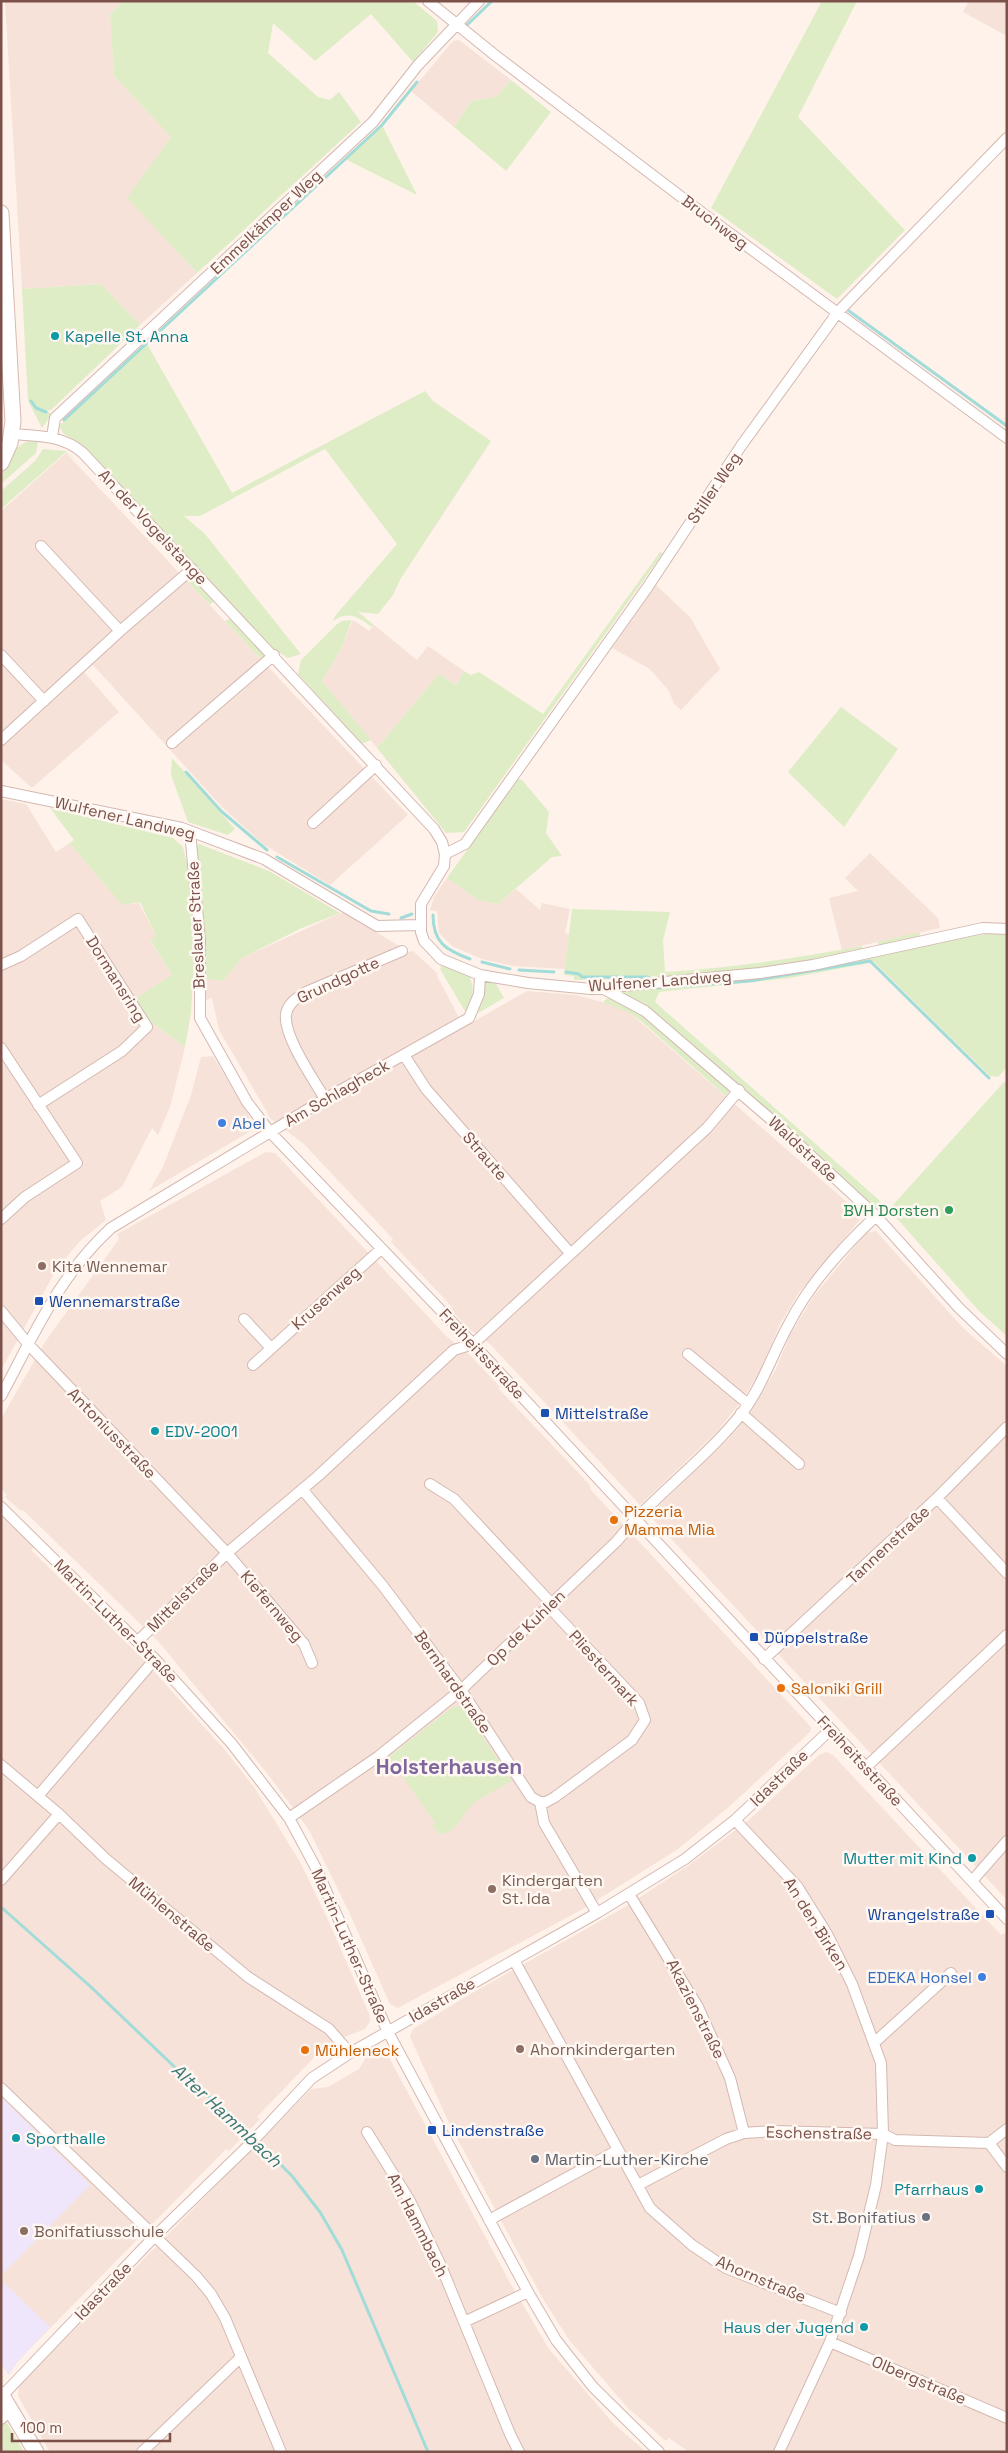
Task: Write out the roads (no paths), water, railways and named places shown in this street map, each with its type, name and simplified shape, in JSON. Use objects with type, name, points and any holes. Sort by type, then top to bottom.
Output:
[{"type":"main road","points":[[1,213],[12,434],[1,464]]},
{"type":"main road","points":[[2,2395],[6,2415],[36,2452]]},
{"type":"street","name":"Bruchweg","points":[[428,1],[455,24],[705,215],[1007,438]]},
{"type":"street","name":"Emmelkämper Weg","points":[[52,437],[55,418],[373,122],[418,65],[455,24],[479,1]]},
{"type":"street","name":"Stiller Weg","points":[[445,854],[465,844],[647,588],[741,446],[838,312],[1007,138]]},
{"type":"street","name":"An der Vogelstange","points":[[12,434],[52,437],[72,444],[83,453],[274,655],[434,829],[442,842],[445,854]]},
{"type":"street","points":[[41,546],[120,631]]},
{"type":"street","points":[[1,740],[120,631],[192,569]]},
{"type":"street","points":[[1,655],[44,701]]},
{"type":"street","points":[[172,743],[274,655]]},
{"type":"street","points":[[313,823],[376,765]]},
{"type":"street","name":"Wulfener Landweg","points":[[1,791],[190,831],[264,859],[377,926],[420,925],[424,941],[441,959],[480,975],[528,983],[591,989],[760,973],[813,965],[983,928],[1007,929]]},
{"type":"street","name":"Breslauer Straße","points":[[190,831],[200,941],[200,1018]]},
{"type":"street","points":[[420,925],[422,904],[444,866],[445,854]]},
{"type":"street","name":"Dormansring","points":[[1,965],[21,956],[78,919],[147,1026],[122,1052],[38,1105]]},
{"type":"street","name":"Grundgotte","points":[[326,1099],[287,1028],[286,1014],[292,1001],[306,992],[402,951]]},
{"type":"street","name":"Am Schlagheck","points":[[29,1345],[47,1308],[67,1276],[90,1247],[116,1224],[326,1099],[469,1018],[480,994],[480,975]]},
{"type":"street","name":"Waldstraße","points":[[602,988],[645,1011],[739,1090],[876,1216],[959,1308],[1007,1354]]},
{"type":"street","name":"Freiheitsstraße","points":[[200,1018],[247,1102],[270,1132],[474,1344],[1007,1919]]},
{"type":"street","points":[[1,1048],[77,1163],[25,1197],[1,1219]]},
{"type":"street","name":"Straute","points":[[404,1055],[426,1089],[570,1253]]},
{"type":"street","name":"Mittelstraße","points":[[138,1641],[226,1552],[302,1490],[454,1350],[474,1344],[707,1128],[739,1090]]},
{"type":"street","name":"Op de Kuhlen","points":[[289,1818],[378,1756],[461,1690],[617,1541],[636,1518],[717,1442],[744,1409],[767,1371],[799,1307],[839,1254],[876,1216]]},
{"type":"street","name":"Krusenweg","points":[[253,1365],[381,1249]]},
{"type":"street","name":"Antoniusstraße","points":[[1,1311],[29,1345],[226,1552]]},
{"type":"street","points":[[244,1319],[271,1348]]},
{"type":"street","points":[[1,1396],[29,1345]]},
{"type":"street","points":[[688,1354],[800,1464]]},
{"type":"street","name":"Tannenstraße","points":[[764,1659],[937,1498],[1007,1427]]},
{"type":"street","name":"Pliestermark","points":[[430,1484],[454,1499],[639,1703],[645,1720],[632,1740],[625,1746],[555,1797],[546,1802],[540,1802]]},
{"type":"street","name":"Bernhardstraße","points":[[302,1490],[383,1586],[461,1690],[531,1797],[540,1802]]},
{"type":"street","points":[[937,1498],[1007,1572]]},
{"type":"street","name":"Martin-Luther-Straße","points":[[1,1507],[156,1659],[232,1744],[289,1818],[317,1870],[388,2032],[528,2292],[556,2340],[593,2387],[659,2452]]},
{"type":"street","name":"Kiefernweg","points":[[226,1552],[304,1644],[312,1663]]},
{"type":"street","points":[[866,1768],[1007,1635]]},
{"type":"street","name":"Mittelstraße","points":[[38,1796],[156,1659]]},
{"type":"street","name":"Idastraße","points":[[2,2395],[154,2237],[266,2127],[312,2078],[350,2053],[598,1913],[684,1860],[735,1820],[830,1730]]},
{"type":"street","name":"Mühlenstraße","points":[[1,1765],[59,1814],[106,1859],[248,1977],[329,2029],[350,2053]]},
{"type":"street","points":[[540,1802],[544,1823],[598,1913]]},
{"type":"street","points":[[1,1880],[59,1814]]},
{"type":"street","name":"An den Birken","points":[[735,1820],[797,1886],[838,1954],[875,2042],[881,2063],[883,2134],[876,2185],[859,2256],[830,2342],[779,2452]]},
{"type":"street","points":[[972,1882],[1007,1841]]},
{"type":"street","name":"Akazienstraße","points":[[629,1894],[698,2007],[730,2078],[744,2133]]},
{"type":"street","name":"Ahornstraße","points":[[514,1960],[650,2208],[692,2246],[726,2268],[841,2312]]},
{"type":"street","points":[[875,2042],[951,1973]]},
{"type":"street","points":[[1,2088],[196,2276],[211,2294],[225,2318],[281,2452]]},
{"type":"street","points":[[1007,2129],[988,2143],[1007,2166]]},
{"type":"street","name":"Eschenstraße","points":[[638,2185],[726,2139],[744,2133],[773,2131],[883,2134],[895,2140],[988,2143]]},
{"type":"street","name":"Am Hammbach","points":[[367,2132],[410,2201],[441,2266],[519,2452]]},
{"type":"street","points":[[489,2220],[618,2150]]},
{"type":"street","points":[[464,2322],[528,2292]]},
{"type":"street","name":"Olbergstraße","points":[[830,2342],[1007,2418]]},
{"type":"street","points":[[142,2452],[241,2357]]},
{"type":"waterway","points":[[467,25],[492,1]]},
{"type":"waterway","points":[[64,420],[382,125],[417,82]]},
{"type":"waterway","points":[[849,311],[1007,426]]},
{"type":"waterway","points":[[31,401],[36,408],[46,412]]},
{"type":"waterway","points":[[186,772],[221,811],[267,850]]},
{"type":"waterway","points":[[277,857],[371,911],[389,914]]},
{"type":"waterway","points":[[401,918],[412,914]]},
{"type":"waterway","points":[[433,915],[435,932],[442,944],[448,949],[470,959]]},
{"type":"waterway","points":[[656,988],[750,981],[870,961],[989,1078]]},
{"type":"waterway","points":[[482,962],[510,969]]},
{"type":"waterway","points":[[519,970],[554,972]]},
{"type":"waterway","points":[[566,972],[579,974],[582,977],[648,977]]},
{"type":"waterway","name":"Alter Hammbach","points":[[1,1907],[91,1987],[184,2076],[229,2113],[292,2176],[320,2212],[342,2250],[428,2452]]},
{"type":"place","name":"Kapelle St. Anna","points":[[55,336]]},
{"type":"place","name":"Abel","points":[[222,1123]]},
{"type":"place","name":"BVH Dorsten","points":[[949,1210]]},
{"type":"place","name":"Kita Wennemar","points":[[42,1266]]},
{"type":"place","name":"Wennemarstraße","points":[[39,1301]]},
{"type":"place","name":"Mittelstraße","points":[[545,1413]]},
{"type":"place","name":"EDV-2001","points":[[155,1431]]},
{"type":"place","name":"Pizzeria Mamma Mia","points":[[614,1520]]},
{"type":"place","name":"Düppelstraße","points":[[754,1637]]},
{"type":"place","name":"Saloniki Grill","points":[[781,1688]]},
{"type":"place","name":"Mutter mit Kind","points":[[972,1858]]},
{"type":"place","name":"Kindergarten St. Ida","points":[[492,1889]]},
{"type":"place","name":"Wrangelstraße","points":[[990,1914]]},
{"type":"place","name":"EDEKA Honsel","points":[[982,1977]]},
{"type":"place","name":"Ahornkindergarten","points":[[520,2049]]},
{"type":"place","name":"Mühleneck","points":[[305,2050]]},
{"type":"place","name":"Lindenstraße","points":[[432,2130]]},
{"type":"place","name":"Sporthalle","points":[[16,2138]]},
{"type":"place","name":"Martin-Luther-Kirche","points":[[535,2159]]},
{"type":"place","name":"Pfarrhaus","points":[[979,2189]]},
{"type":"place","name":"St. Bonifatius","points":[[926,2217]]},
{"type":"place","name":"Bonifatiusschule","points":[[24,2231]]},
{"type":"place","name":"Haus der Jugend","points":[[864,2327]]},
{"type":"district","name":"Holsterhausen","points":[[449,1766]]}]
